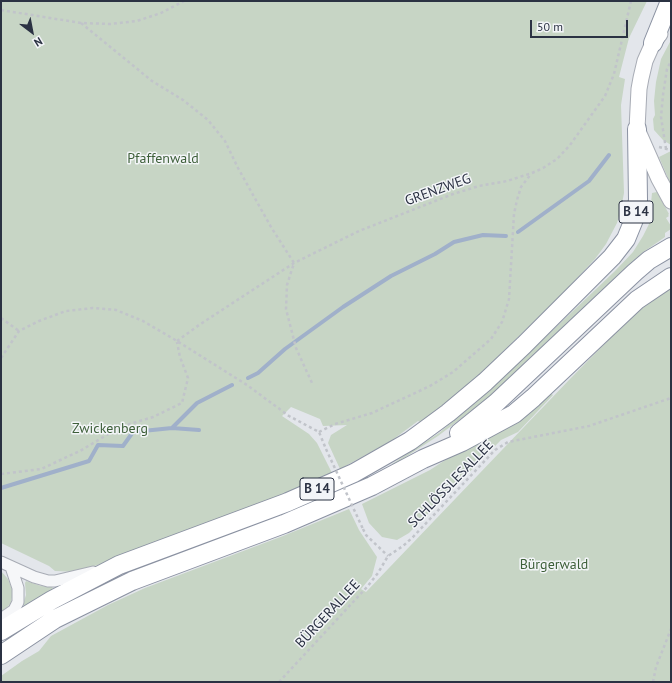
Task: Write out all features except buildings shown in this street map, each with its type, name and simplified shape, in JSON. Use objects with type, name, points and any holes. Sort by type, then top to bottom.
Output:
[{"type":"highway","name":"B 14","points":[[654,43],[670,1]]},
{"type":"highway","name":"B 14","points":[[1,631],[52,600],[119,565],[288,502],[354,473],[410,441],[458,405],[490,377],[574,297],[612,257],[626,239],[635,217],[638,200],[638,129]]},
{"type":"highway","name":"B 14","points":[[1,655],[55,619],[132,581],[284,524],[372,486],[423,459],[473,423],[627,279],[650,260],[671,247]]},
{"type":"highway","points":[[423,459],[462,442],[514,414],[637,300],[671,277]]},
{"type":"main road","points":[[654,43],[671,18]]},
{"type":"main road","name":"B 14","points":[[638,129],[638,89],[645,61],[654,43]]},
{"type":"main road","points":[[638,129],[659,180],[671,201]]},
{"type":"street","points":[[6,564],[41,580],[55,581],[119,565]]},
{"type":"street","points":[[1,619],[14,610],[18,602],[18,588],[6,564]]},
{"type":"path","points":[[1,10],[81,23],[110,24],[137,21],[161,13],[184,1]]},
{"type":"path","name":"GRENZWEG","points":[[177,342],[199,325],[294,263],[359,231],[453,194],[479,186],[507,181],[532,173],[557,159],[570,146],[605,96],[614,74],[631,1]]},
{"type":"path","points":[[81,23],[152,81],[183,100],[208,120],[225,141],[238,168],[271,227],[294,263],[287,285],[286,309],[296,348],[312,383]]},
{"type":"path","points":[[666,149],[661,117],[667,69],[671,61]]},
{"type":"path","points":[[319,432],[336,424],[372,412],[430,386],[453,372],[490,339],[502,322],[509,299],[514,214],[521,187],[532,173]]},
{"type":"path","points":[[1,358],[18,332],[39,321],[66,311],[92,308],[116,310],[143,321],[246,385],[289,416],[319,432],[366,535],[388,556]]},
{"type":"path","points":[[1,318],[18,332]]},
{"type":"path","points":[[1,474],[41,469],[80,450],[120,427],[153,417],[182,403],[188,378],[180,357],[177,342]]},
{"type":"path","name":"SCHLÖSSLESALLEE","points":[[388,556],[413,538],[496,450],[508,442],[589,426],[671,398]]},
{"type":"path","name":"BÜRGERALLEE","points":[[279,682],[367,587],[378,574],[388,556]]},
{"type":"path","points":[[653,682],[656,667],[671,629]]},
{"type":"green space","points":[[1,1],[647,1],[629,38],[619,77],[625,79],[621,105],[624,193],[617,223],[606,244],[595,259],[565,291],[474,380],[437,410],[420,422],[418,421],[391,441],[340,469],[328,443],[331,435],[347,425],[323,426],[320,419],[291,407],[282,416],[309,434],[317,443],[332,473],[295,489],[296,491],[78,572],[55,571],[49,566],[1,543]]},
{"type":"green space","points":[[671,40],[671,145],[663,140],[654,130],[653,119],[655,115],[654,101],[656,82],[661,59]]},
{"type":"green space","points":[[671,151],[671,185],[659,157]]},
{"type":"green space","points":[[657,192],[669,214],[666,218],[671,226],[671,229],[665,233],[665,237],[642,253],[622,271],[491,396],[438,436],[393,465],[392,464],[439,433],[490,390],[615,271],[633,252],[643,236],[649,224],[652,193]]},
{"type":"green space","name":"Bürgerwald","points":[[671,287],[671,682],[1,682],[1,676],[39,651],[51,636],[108,605],[145,588],[283,536],[349,509],[359,530],[377,557],[372,576],[361,589],[366,592],[634,314]]},
{"type":"green space","points":[[549,392],[553,395],[518,432],[501,440],[409,533],[397,540],[382,537],[369,523],[362,504],[430,470]]},
{"type":"green space","points":[[1,571],[8,579],[13,592],[11,603],[1,614]]},
{"type":"green space","points":[[26,581],[41,586],[52,587],[53,589],[25,606],[23,604],[26,595]]},
{"type":"waterway","points":[[518,232],[589,181],[609,155]]},
{"type":"waterway","points":[[248,378],[258,373],[285,349],[343,307],[391,276],[435,254],[454,242],[483,235],[506,236]]},
{"type":"waterway","points":[[1,488],[89,461],[98,445],[123,446],[133,432],[172,428],[197,403],[232,385]]},
{"type":"waterway","points":[[172,428],[199,430]]},
{"type":"park label","name":"Pfaffenwald","points":[[163,159]]},
{"type":"park label","name":"Zwickenberg","points":[[110,429]]}]
